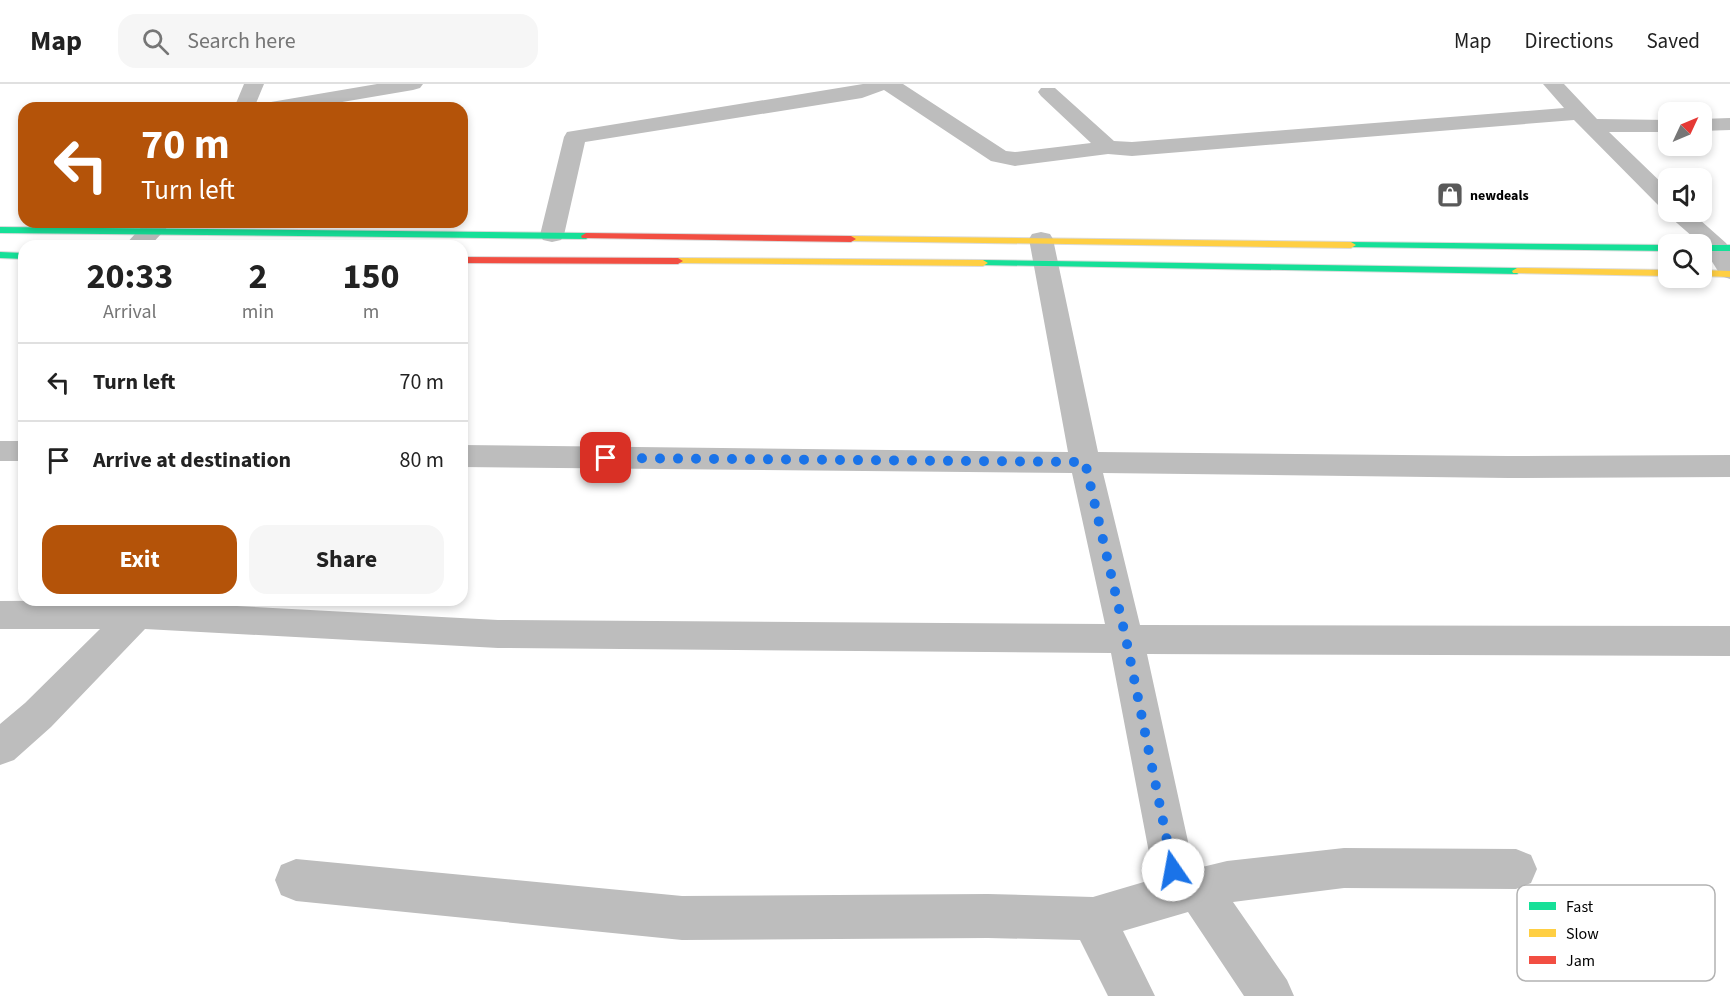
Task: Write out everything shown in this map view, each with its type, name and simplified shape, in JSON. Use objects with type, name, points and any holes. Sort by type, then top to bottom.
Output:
[{"type":"highway","points":[[0,230],[552,235],[1658,273]]},
{"type":"highway","points":[[468,260],[1044,251],[1658,248]]},
{"type":"highway","points":[[0,255],[18,256]]},
{"type":"highway","points":[[1712,273],[1730,272]]},
{"type":"street","points":[[246,102],[254,84]]},
{"type":"street","points":[[272,102],[275,84]]},
{"type":"street","points":[[306,102],[413,84]]},
{"type":"street","points":[[552,235],[575,137],[862,92],[880,84]]},
{"type":"street","points":[[889,84],[999,156],[1015,159],[1108,147],[1132,149],[1586,119],[1658,125]]},
{"type":"street","points":[[1553,84],[1611,147],[1658,192]]},
{"type":"street","points":[[1048,92],[1108,147]]},
{"type":"street","points":[[1712,125],[1730,124]]},
{"type":"street","points":[[1689,222],[1716,248],[1730,272]]},
{"type":"street","points":[[1044,251],[1085,462],[1188,891],[1271,996]]},
{"type":"street","points":[[0,451],[18,451]]},
{"type":"street","points":[[468,456],[1508,467],[1730,466]]},
{"type":"street","points":[[0,748],[38,715],[145,607]]},
{"type":"street","points":[[0,615],[145,607],[498,634],[1730,641]]},
{"type":"street","points":[[296,880],[682,918],[988,916],[1093,919],[1227,882],[1344,868],[1516,869]]},
{"type":"street","points":[[1093,919],[1132,996]]},
{"type":"traffic: fast","points":[[0,230],[586,236]]},
{"type":"traffic: fast","points":[[1351,245],[1658,248]]},
{"type":"traffic: fast","points":[[1712,248],[1730,248]]},
{"type":"traffic: fast","points":[[0,255],[18,256]]},
{"type":"traffic: fast","points":[[983,263],[1517,271]]},
{"type":"traffic: slow","points":[[851,239],[1351,245]]},
{"type":"traffic: slow","points":[[678,261],[983,263]]},
{"type":"traffic: slow","points":[[1517,271],[1658,273]]},
{"type":"traffic: slow","points":[[1712,273],[1730,274]]},
{"type":"traffic: jam","points":[[586,236],[851,239]]},
{"type":"traffic: jam","points":[[468,260],[678,261]]},
{"type":"place","name":"newdeals","points":[[1450,195]]},
{"type":"route","points":[[606,458],[1085,462],[1126,639],[1173,870]]}]
